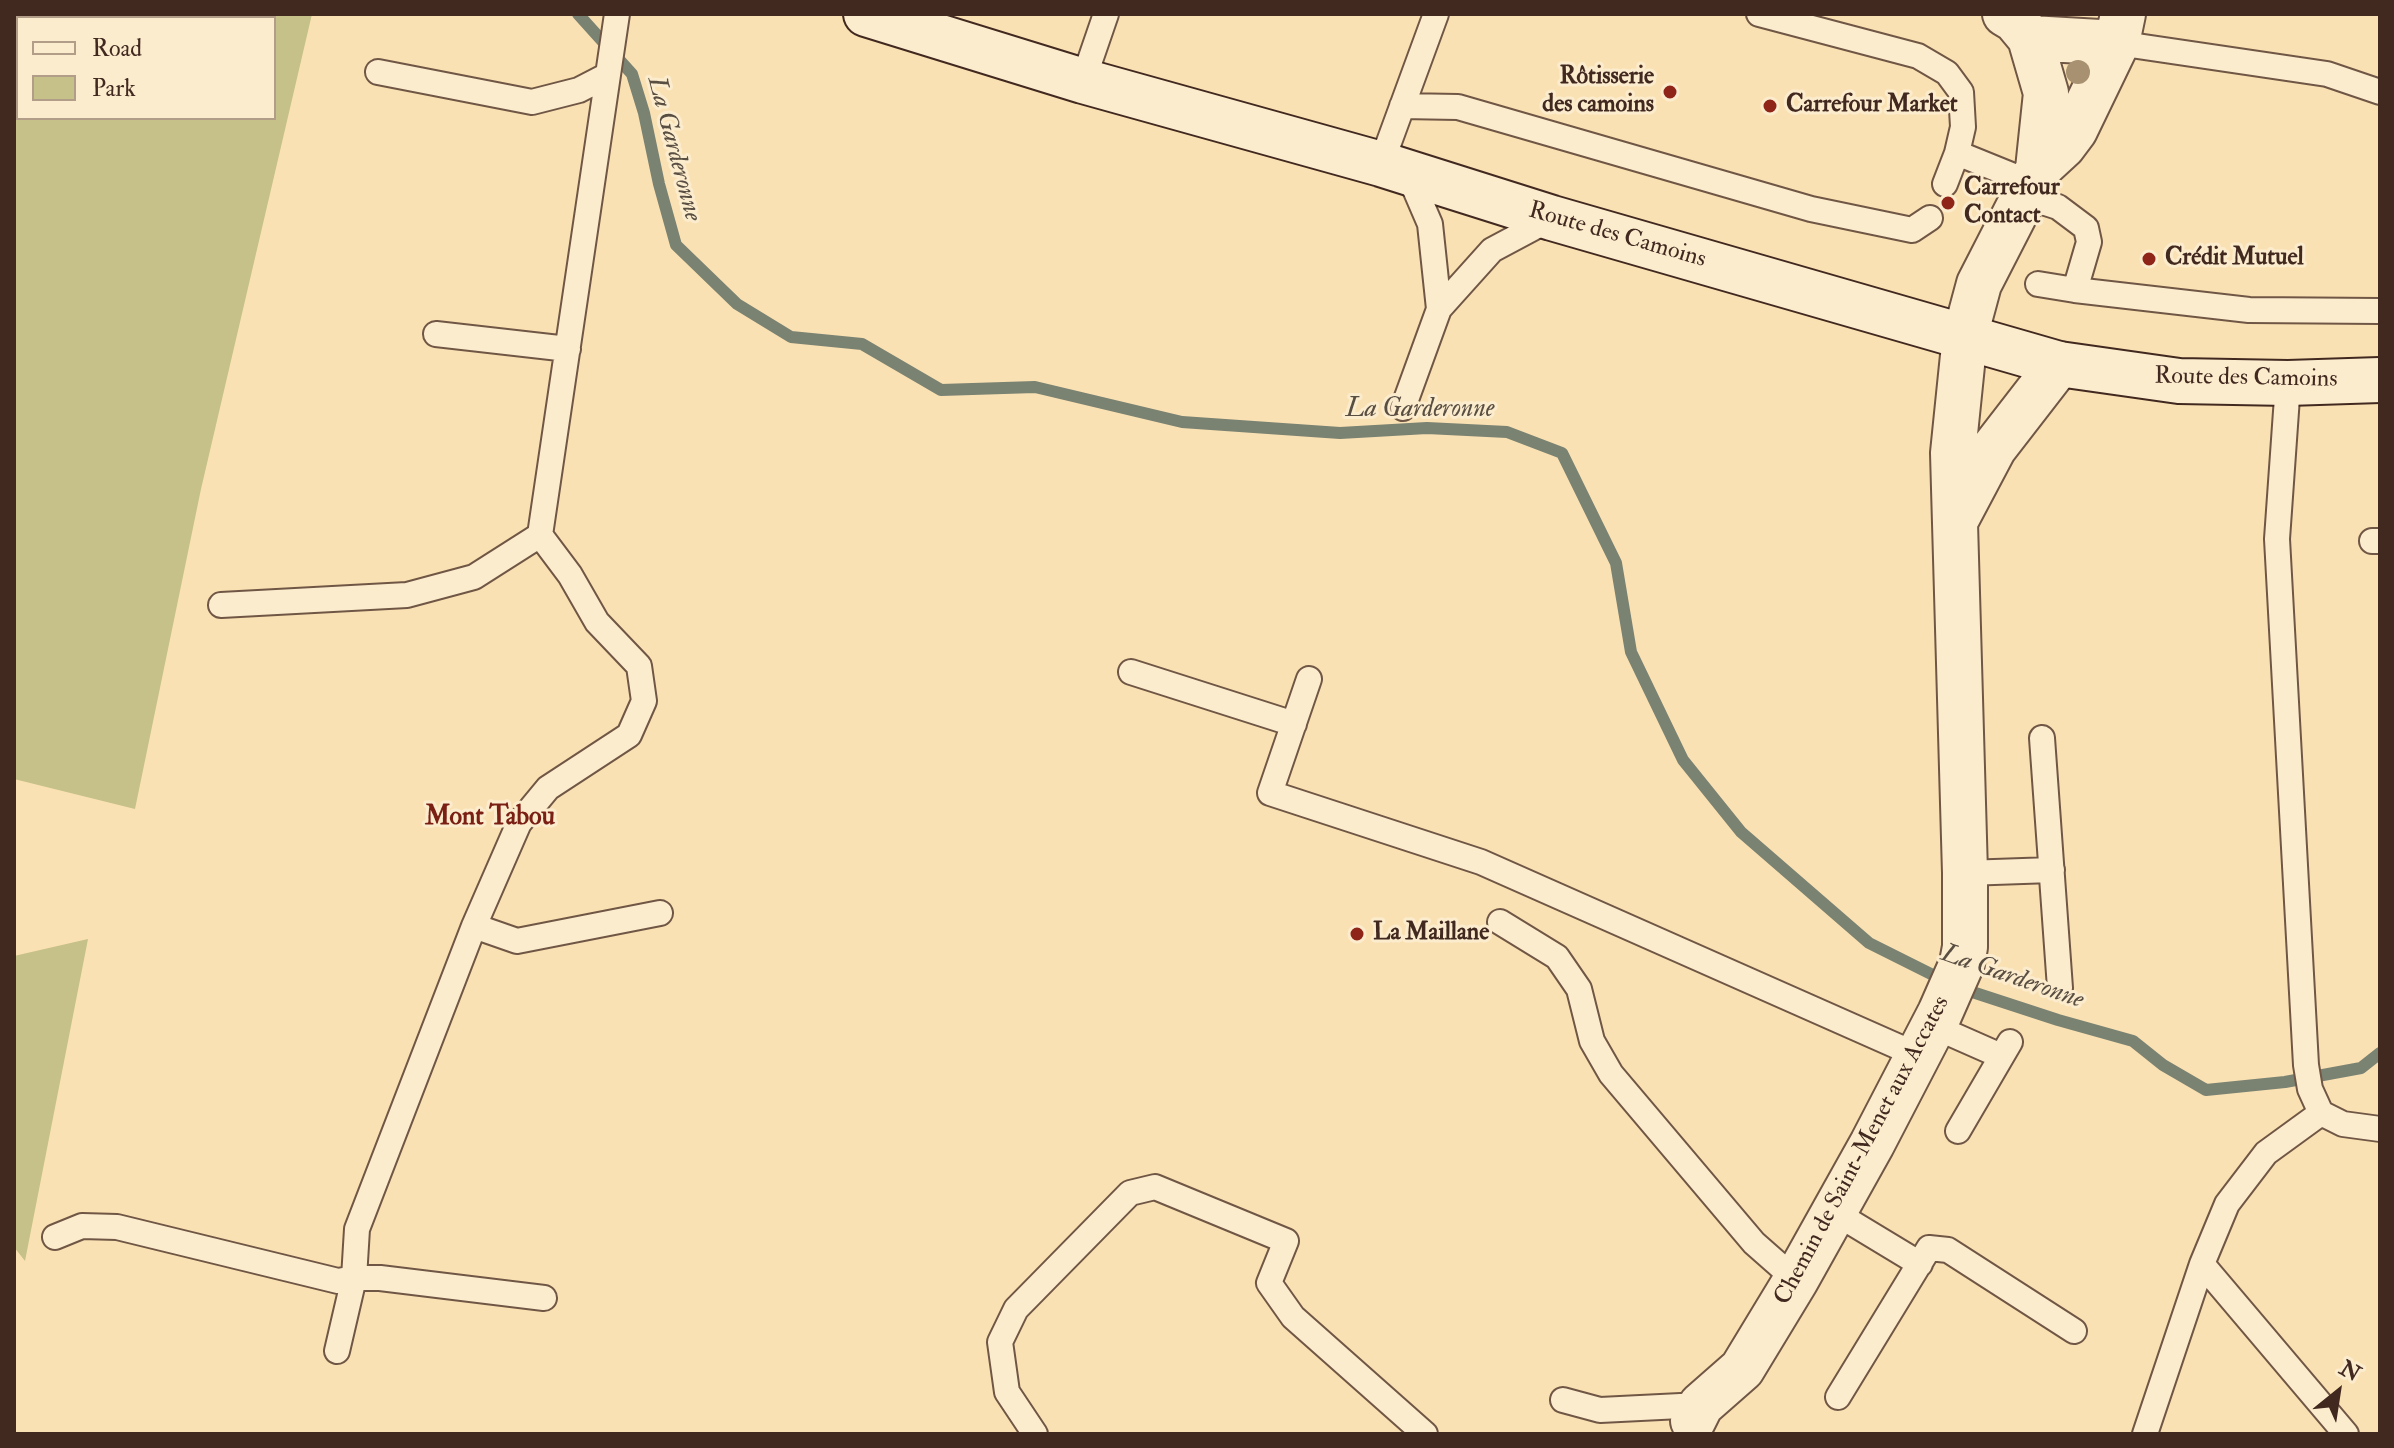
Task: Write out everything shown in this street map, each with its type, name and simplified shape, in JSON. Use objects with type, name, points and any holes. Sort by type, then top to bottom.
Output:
[{"type":"street","name":"Route des Camoins","points":[[866,14],[1083,81],[1394,168],[1552,218],[2059,364],[2179,381],[2288,383],[2380,380]]},
{"type":"street","name":"Chemin de Saint-Menet aux Accates","points":[[1697,1413],[1742,1369],[1796,1280],[1930,1031],[1962,963],[1965,947],[1965,873],[1953,453],[1965,336],[1979,284],[2031,183],[2075,130],[2120,28],[2017,26],[2046,93],[2031,183]]},
{"type":"street","name":"Chemin de Saint-Menet aux Accates","points":[[1957,518],[1994,448],[2059,364]]},
{"type":"lane","points":[[337,1351],[354,1278],[357,1229],[474,926],[519,823],[548,788],[629,735],[644,701],[639,666],[597,622],[570,575],[540,535],[617,14]]},
{"type":"lane","points":[[1083,81],[1106,14]]},
{"type":"lane","points":[[1436,14],[1402,106],[1394,168],[1430,224],[1439,309]]},
{"type":"lane","points":[[1759,14],[1918,56],[1947,73],[1961,92],[1963,127],[1945,184]]},
{"type":"lane","points":[[2120,28],[2327,74],[2380,92]]},
{"type":"lane","points":[[378,72],[532,102],[579,90],[608,75]]},
{"type":"lane","points":[[1402,106],[1458,107],[1811,209],[1912,230],[1930,218]]},
{"type":"lane","points":[[1957,153],[2031,183],[2086,228],[2089,242],[2075,290]]},
{"type":"lane","points":[[1403,408],[1439,309],[1492,250],[1552,218]]},
{"type":"lane","points":[[2038,284],[2249,310],[2380,311]]},
{"type":"lane","points":[[436,334],[568,349]]},
{"type":"lane","points":[[2288,383],[2277,539],[2308,1077],[2321,1113],[2343,1124],[2380,1129]]},
{"type":"lane","points":[[221,605],[407,595],[474,577],[540,535]]},
{"type":"lane","points":[[1131,672],[1294,724]]},
{"type":"lane","points":[[1309,679],[1270,793],[1481,862],[1930,1031],[2005,1049],[1958,1131]]},
{"type":"lane","points":[[2042,738],[2060,988]]},
{"type":"lane","points":[[1965,873],[2052,870]]},
{"type":"lane","points":[[474,926],[517,941],[660,913]]},
{"type":"lane","points":[[1500,922],[1557,957],[1579,989],[1592,1041],[1611,1074],[1754,1243],[1796,1280]]},
{"type":"lane","points":[[2145,1434],[2202,1264],[2227,1204],[2266,1153],[2321,1113]]},
{"type":"lane","points":[[1035,1434],[1007,1392],[1000,1342],[1016,1309],[1130,1193],[1155,1187],[1286,1241],[1269,1283],[1293,1317],[1425,1434]]},
{"type":"lane","points":[[1834,1212],[1920,1264]]},
{"type":"lane","points":[[55,1237],[82,1226],[117,1227],[338,1281],[380,1278],[544,1298]]},
{"type":"lane","points":[[1838,1397],[1929,1248],[1948,1250],[2074,1331]]},
{"type":"lane","points":[[2202,1264],[2346,1434]]},
{"type":"lane","points":[[1563,1400],[1600,1410],[1697,1413]]},
{"type":"green space","points":[[14,14],[312,14],[201,489],[135,809],[14,779]]},
{"type":"green space","points":[[88,939],[25,1261],[14,1247],[14,956]]},
{"type":"waterway","name":"La Garderonne","points":[[578,14],[632,74],[676,245],[737,304],[791,337],[862,344],[941,390],[1035,387],[1182,422],[1340,433],[1427,428],[1507,432],[1562,453],[1616,563],[1631,652],[1683,760],[1741,832],[1869,943],[1957,987],[2133,1041],[2163,1065],[2206,1090],[2285,1082],[2361,1068],[2380,1053]]},
{"type":"place","name":"Rôtisserie des camoins","points":[[1670,92]]},
{"type":"place","name":"Carrefour Market","points":[[1770,106]]},
{"type":"place","name":"Carrefour Contact","points":[[1948,203]]},
{"type":"place","name":"Crédit Mutuel","points":[[2149,259]]},
{"type":"place","name":"La Maillane","points":[[1357,934]]},
{"type":"district","name":"Mont Tabou","points":[[490,818]]}]
